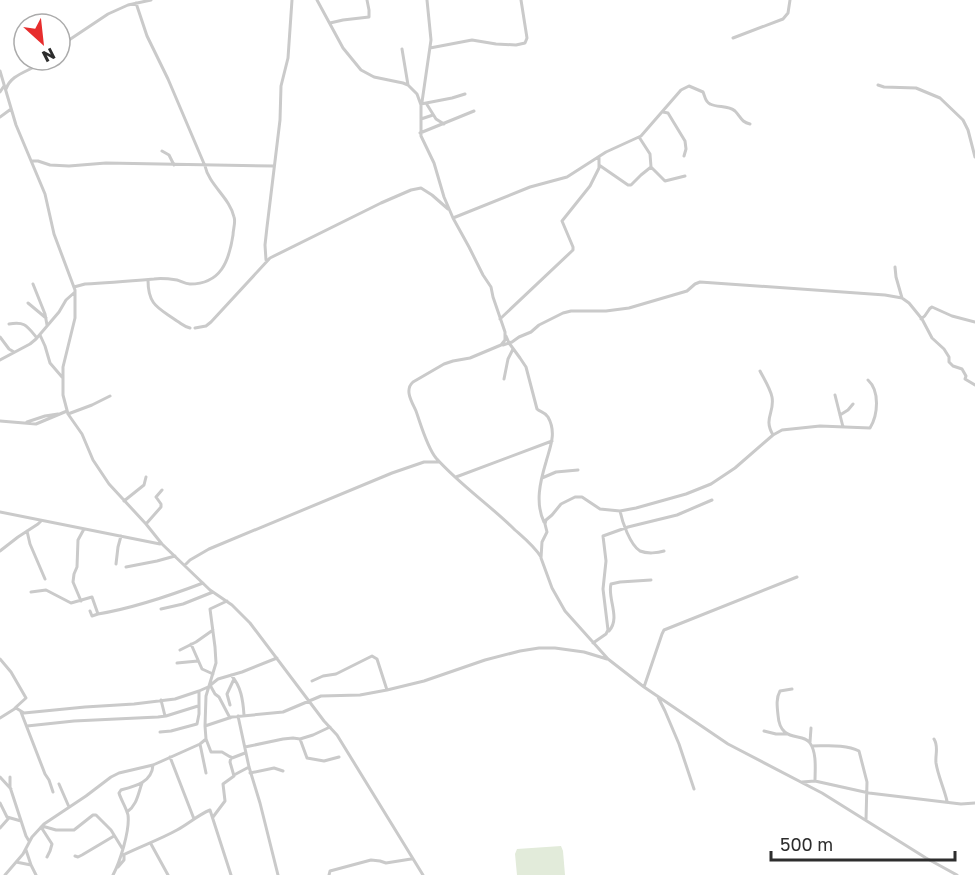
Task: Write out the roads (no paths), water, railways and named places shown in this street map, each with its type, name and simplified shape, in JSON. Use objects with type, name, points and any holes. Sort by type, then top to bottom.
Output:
[{"type":"street","points":[[72,38],[122,6],[151,0]]},
{"type":"street","points":[[266,261],[266,236],[280,120],[281,86],[288,58],[292,0]]},
{"type":"street","points":[[317,0],[343,48],[361,70],[374,77],[408,86],[436,119],[444,124]]},
{"type":"street","points":[[330,23],[368,17],[367,0]]},
{"type":"street","points":[[427,0],[430,48],[420,133],[434,163],[449,210],[490,286],[508,343],[526,366],[537,410],[544,412],[548,417],[553,434],[544,466],[539,505],[547,532],[542,542],[541,558]]},
{"type":"street","points":[[430,48],[472,39],[502,45],[522,45],[526,38],[521,0]]},
{"type":"street","points":[[733,38],[783,19],[788,13],[790,0]]},
{"type":"street","points":[[0,360],[30,344],[59,312],[74,290],[85,284],[164,279],[187,284],[198,283],[211,278],[225,265],[231,248],[234,216],[217,187],[208,177],[168,79],[147,36],[136,3]]},
{"type":"street","points":[[402,49],[408,86]]},
{"type":"street","points":[[0,71],[11,109],[45,196],[54,234],[74,290],[75,318],[63,367],[63,395],[67,412],[82,434],[105,479],[162,544],[250,623],[308,701],[337,735],[423,875]]},
{"type":"street","points":[[0,92],[12,79],[25,72]]},
{"type":"street","points":[[878,85],[916,88],[940,98],[963,120],[975,158]]},
{"type":"street","points":[[453,218],[530,187],[579,171],[609,150],[643,134],[681,90],[690,86],[703,92],[710,104],[734,110],[742,122],[750,124]]},
{"type":"street","points":[[423,104],[465,94]]},
{"type":"street","points":[[0,117],[11,109]]},
{"type":"street","points":[[420,133],[474,111]]},
{"type":"street","points":[[663,112],[668,113],[686,141],[684,156]]},
{"type":"street","points":[[420,119],[434,115]]},
{"type":"street","points":[[639,137],[650,154],[651,167],[666,181],[685,176]]},
{"type":"street","points":[[162,151],[169,155],[174,165]]},
{"type":"street","points":[[500,319],[573,250],[562,221],[587,190],[599,165],[599,157]]},
{"type":"street","points":[[32,161],[56,166],[106,164],[274,166]]},
{"type":"street","points":[[599,165],[629,186],[651,167]]},
{"type":"street","points":[[195,328],[206,326],[211,322],[266,261],[275,255],[411,190],[425,189],[449,210]]},
{"type":"street","points":[[895,267],[902,298]]},
{"type":"street","points":[[148,280],[149,294],[155,305],[182,326],[190,328]]},
{"type":"street","points":[[957,875],[832,799],[728,744],[644,687],[608,659],[565,611],[547,578],[541,558],[535,549],[465,487],[434,455],[410,398],[409,386],[416,379],[444,364],[470,358],[508,343],[563,313],[629,308],[687,291],[700,282],[902,298],[909,303],[932,338],[945,351],[949,362],[962,369],[966,376],[965,379],[975,385]]},
{"type":"street","points":[[33,284],[45,314],[46,325]]},
{"type":"street","points":[[28,303],[46,318]]},
{"type":"street","points":[[921,319],[932,307],[952,316],[975,322]]},
{"type":"street","points":[[9,324],[18,322],[23,324],[38,336],[45,346],[50,363],[63,378]]},
{"type":"street","points":[[501,345],[505,335]]},
{"type":"street","points":[[0,337],[14,352]]},
{"type":"street","points":[[504,379],[508,359],[513,349]]},
{"type":"street","points":[[759,371],[772,397],[768,423],[773,435]]},
{"type":"street","points":[[545,524],[546,519],[561,504],[576,496],[582,497],[600,510],[620,511],[711,484],[735,468],[773,435],[783,430],[820,426],[868,428],[875,414],[876,398],[873,385],[868,380]]},
{"type":"street","points":[[835,395],[843,427]]},
{"type":"street","points":[[0,421],[36,424],[92,405],[110,396]]},
{"type":"street","points":[[840,415],[853,404]]},
{"type":"street","points":[[456,477],[552,441]]},
{"type":"street","points":[[185,565],[205,551],[388,475],[424,462],[441,462]]},
{"type":"street","points":[[542,478],[556,472],[578,470]]},
{"type":"street","points":[[124,501],[144,485],[146,477]]},
{"type":"street","points":[[146,524],[162,506],[156,497],[162,490]]},
{"type":"street","points":[[608,632],[603,589],[606,576],[604,536],[625,528],[677,515],[712,500]]},
{"type":"street","points":[[620,511],[625,528],[640,551],[651,553],[664,551]]},
{"type":"street","points":[[0,512],[162,544]]},
{"type":"street","points":[[0,551],[41,521]]},
{"type":"street","points":[[81,600],[73,582],[78,564],[78,540],[84,529]]},
{"type":"street","points":[[27,531],[45,579]]},
{"type":"street","points":[[117,564],[121,536]]},
{"type":"street","points":[[126,567],[175,556]]},
{"type":"street","points":[[644,687],[664,630],[797,577]]},
{"type":"street","points":[[593,643],[608,632],[613,625],[609,592],[611,584],[651,580]]},
{"type":"street","points":[[90,611],[92,616],[113,611],[203,583]]},
{"type":"street","points":[[31,592],[46,590],[70,603],[92,597],[98,614]]},
{"type":"street","points":[[161,609],[177,606],[213,592]]},
{"type":"street","points":[[227,601],[210,609],[216,663],[205,701],[205,732],[210,752],[222,752],[231,757],[246,753]]},
{"type":"street","points":[[180,650],[213,630]]},
{"type":"street","points":[[191,644],[204,671],[213,674]]},
{"type":"street","points":[[205,726],[238,716],[283,712],[326,695],[360,695],[387,690],[520,651],[555,648],[608,659]]},
{"type":"street","points":[[312,681],[332,673],[336,674],[372,657],[377,659],[387,690]]},
{"type":"street","points":[[21,712],[177,699],[199,692],[215,680],[233,676],[277,658]]},
{"type":"street","points":[[0,659],[11,672],[26,698],[0,718]]},
{"type":"street","points":[[177,663],[198,661]]},
{"type":"street","points":[[1,667],[5,664]]},
{"type":"street","points":[[230,705],[226,694],[233,676]]},
{"type":"street","points":[[233,676],[241,693],[244,715]]},
{"type":"street","points":[[209,686],[219,697],[230,718]]},
{"type":"street","points":[[788,734],[778,723],[777,696],[780,691],[792,689]]},
{"type":"street","points":[[160,732],[197,724],[199,692]]},
{"type":"street","points":[[657,695],[668,717],[694,789]]},
{"type":"street","points":[[161,700],[165,716]]},
{"type":"street","points":[[27,726],[165,716],[198,706]]},
{"type":"street","points":[[14,708],[18,708],[21,712],[53,792]]},
{"type":"street","points":[[238,716],[250,773],[278,875]]},
{"type":"street","points":[[245,747],[283,739],[300,739],[330,727]]},
{"type":"street","points":[[811,728],[810,742],[814,754],[815,781]]},
{"type":"street","points":[[764,731],[788,734],[810,742]]},
{"type":"street","points":[[195,746],[205,732]]},
{"type":"street","points":[[4,875],[26,850],[29,841],[41,827],[114,776],[153,765],[200,744],[206,739]]},
{"type":"street","points":[[300,739],[307,758],[324,760],[339,757]]},
{"type":"street","points":[[934,739],[937,744],[936,763],[947,801]]},
{"type":"street","points":[[200,744],[206,773]]},
{"type":"street","points":[[812,747],[846,747],[860,752],[868,792],[866,820]]},
{"type":"street","points":[[170,757],[194,819]]},
{"type":"street","points":[[231,757],[234,776]]},
{"type":"street","points":[[113,875],[127,830],[127,812],[119,792],[142,783],[152,774],[153,765]]},
{"type":"street","points":[[213,818],[225,801],[223,784],[249,767]]},
{"type":"street","points":[[250,773],[274,768],[283,771]]},
{"type":"street","points":[[0,777],[11,789]]},
{"type":"street","points":[[10,777],[11,789],[29,841]]},
{"type":"street","points":[[800,782],[815,781],[868,792],[961,804],[975,803]]},
{"type":"street","points":[[127,812],[133,807],[142,783]]},
{"type":"street","points":[[59,784],[69,807]]},
{"type":"street","points":[[0,803],[8,819]]},
{"type":"street","points":[[122,851],[151,843],[178,830],[210,810],[231,875]]},
{"type":"street","points":[[41,827],[74,830],[94,814],[114,836],[122,851]]},
{"type":"street","points":[[8,819],[21,821]]},
{"type":"street","points":[[0,828],[8,819]]},
{"type":"street","points":[[41,827],[52,844],[47,857]]},
{"type":"street","points":[[75,856],[82,855],[114,836]]},
{"type":"street","points":[[151,843],[168,875]]},
{"type":"street","points":[[26,850],[36,875]]},
{"type":"street","points":[[328,875],[335,869],[371,860],[386,863],[412,859]]},
{"type":"street","points":[[16,862],[31,865]]}]
